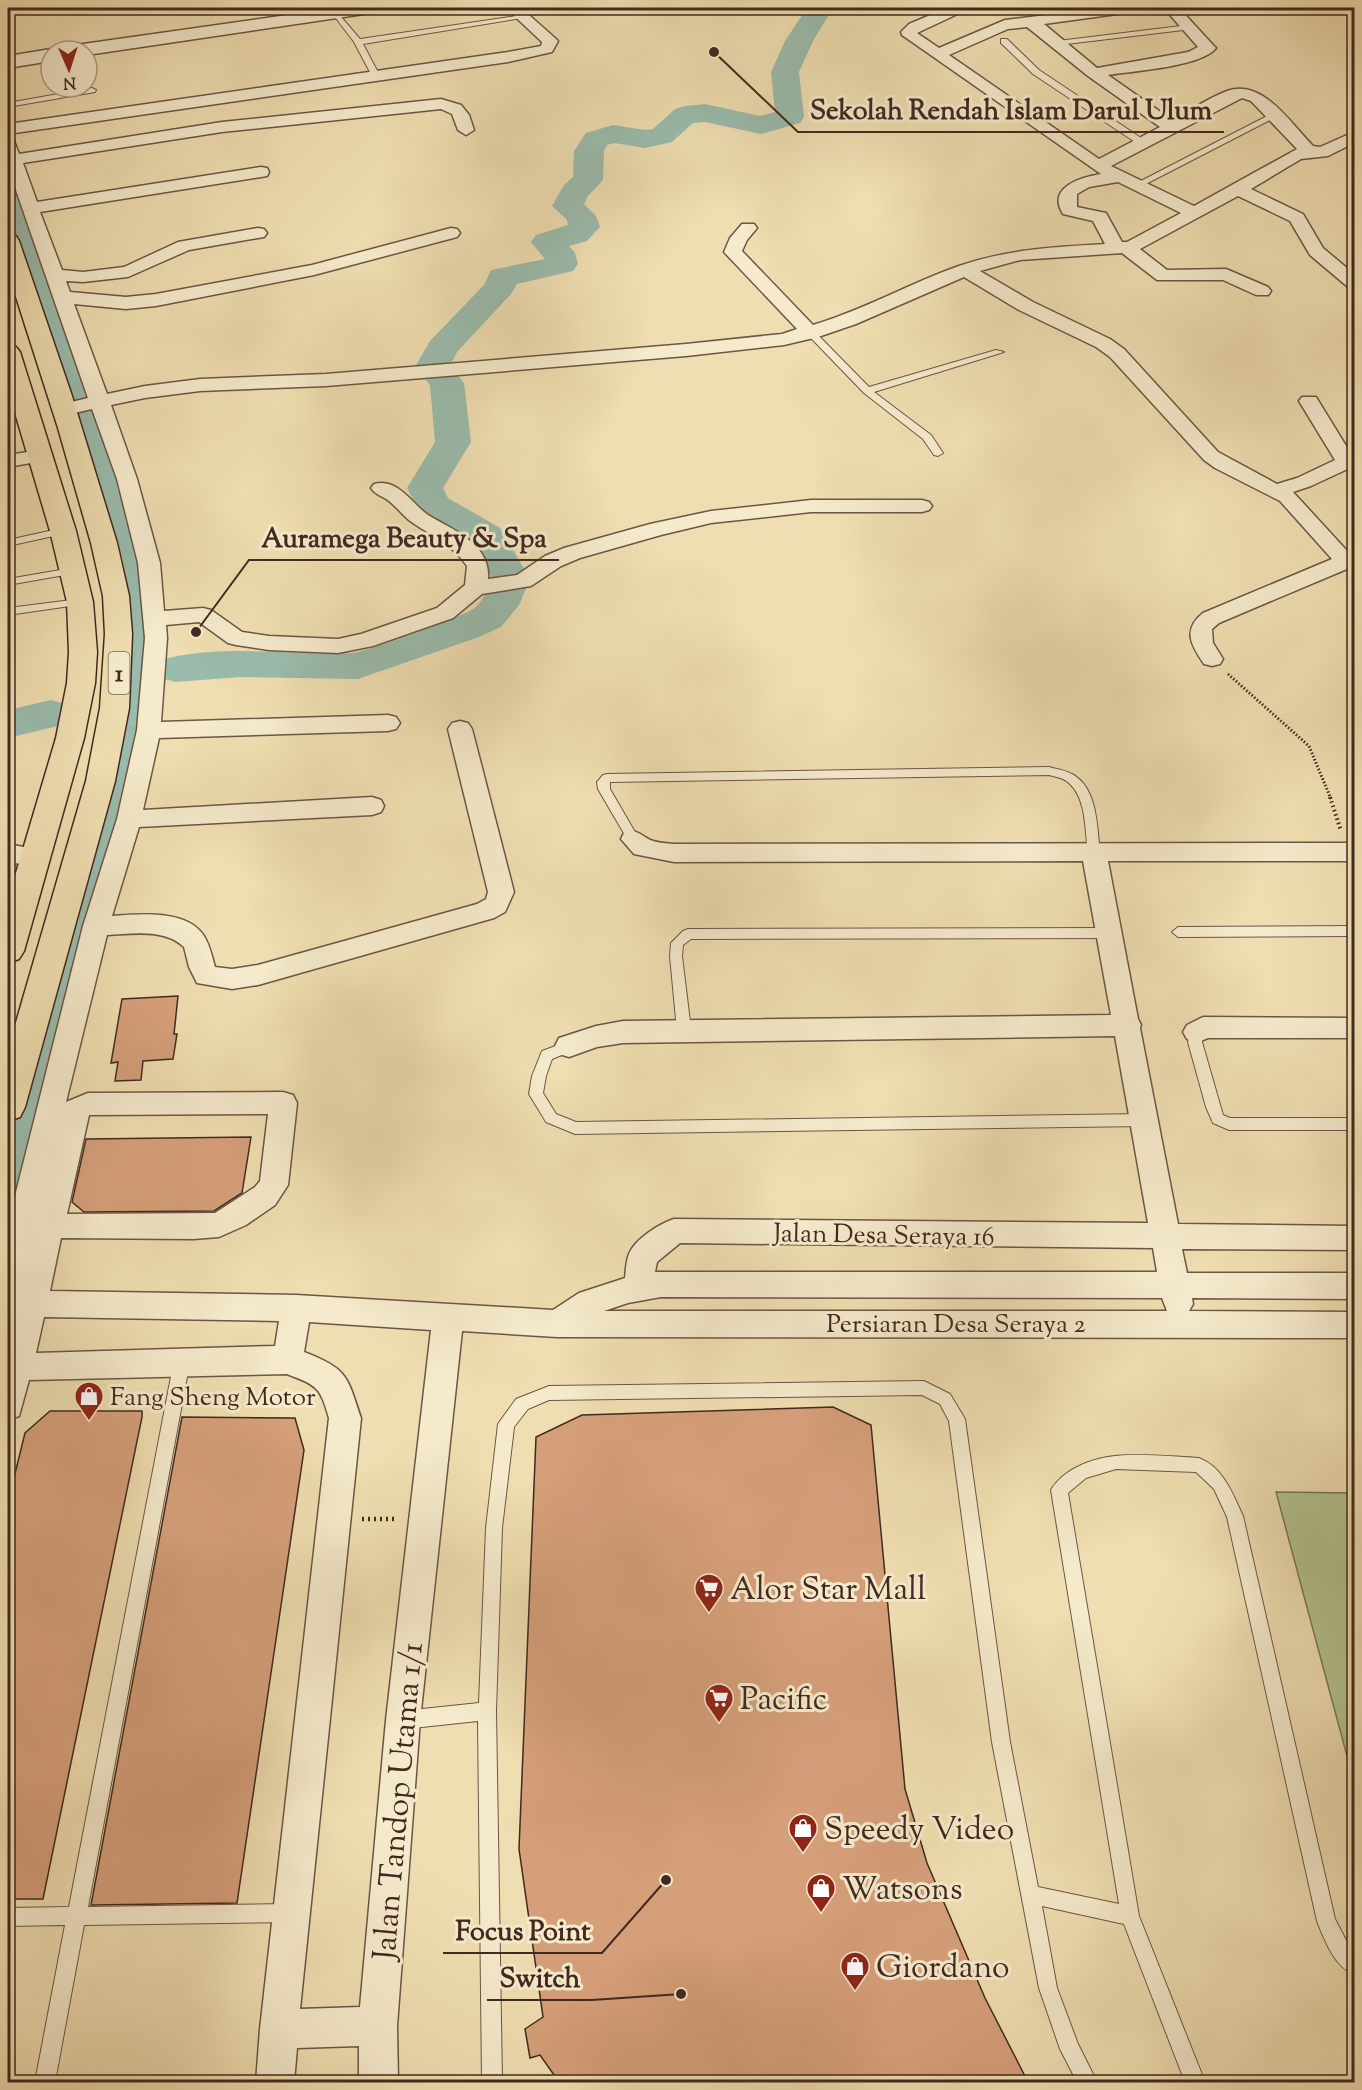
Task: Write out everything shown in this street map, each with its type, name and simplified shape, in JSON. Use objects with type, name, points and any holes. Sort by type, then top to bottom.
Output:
[{"type":"main road","name":"1","points":[[8,241],[66,409],[111,568],[116,597],[119,677],[112,728],[97,797],[8,1107]]},
{"type":"main road","name":"1","points":[[8,352],[63,531],[80,602],[83,628],[81,683],[70,738],[8,951]]},
{"type":"street","points":[[99,48],[371,8]]},
{"type":"street","points":[[959,8],[909,32],[914,40],[938,54],[1098,166],[1194,212]]},
{"type":"street","points":[[938,54],[1005,25],[1132,8]]},
{"type":"street","points":[[1094,73],[1192,56],[1208,48],[1171,8]]},
{"type":"street","points":[[9,146],[376,76],[508,57],[547,49],[550,41],[518,12]]},
{"type":"street","points":[[1030,21],[1094,73],[1170,126]]},
{"type":"street","points":[[8,62],[39,57]]},
{"type":"street","points":[[1098,166],[1170,126],[1232,95],[1244,93],[1257,98],[1308,151]]},
{"type":"street","points":[[9,146],[222,128],[441,104],[453,105],[460,111],[466,130]]},
{"type":"street","points":[[66,409],[145,392],[200,385],[326,380],[686,350],[784,339],[811,333],[849,320],[965,270],[1019,255],[1122,249],[1238,189],[1295,155],[1308,151],[1322,152],[1354,137]]},
{"type":"street","points":[[8,1280],[40,1143],[96,926],[129,819],[149,730],[154,684],[155,619],[149,563],[141,524],[100,401],[53,275],[9,146]]},
{"type":"street","points":[[31,208],[261,172]]},
{"type":"street","points":[[1120,177],[1078,184],[1068,194],[1065,203],[1068,210],[1100,217],[1122,249],[1163,276],[1226,274],[1262,291]]},
{"type":"street","points":[[1238,189],[1297,218],[1316,251],[1354,283]]},
{"type":"street","points":[[748,228],[739,238],[734,252],[811,333]]},
{"type":"street","points":[[53,275],[83,277],[128,272],[184,246],[258,233]]},
{"type":"street","points":[[61,297],[126,303],[156,300],[314,270],[451,233]]},
{"type":"street","points":[[965,270],[1026,306],[1103,343],[1128,363],[1211,456],[1236,471],[1278,490],[1350,560],[1211,618],[1202,625],[1200,633],[1202,643],[1212,659]]},
{"type":"street","points":[[1278,490],[1304,482],[1350,460],[1309,401]]},
{"type":"street","points":[[8,461],[41,456]]},
{"type":"street","points":[[381,488],[396,496],[420,518],[450,535],[466,549],[478,566],[479,587]]},
{"type":"street","points":[[155,619],[203,615],[236,638],[269,643],[338,646],[365,640],[445,613],[479,587],[523,581],[553,561],[572,553],[657,528],[711,517],[811,506],[922,506]]},
{"type":"street","points":[[149,730],[388,723]]},
{"type":"street","points":[[96,926],[171,925],[189,935],[196,945],[201,967],[206,976],[232,979],[258,975],[485,911],[496,904],[501,892],[460,729]]},
{"type":"street","points":[[129,819],[372,806]]},
{"type":"street","points":[[633,839],[643,848],[674,853],[1351,852]]},
{"type":"street","points":[[8,853],[34,857]]},
{"type":"street","points":[[1094,853],[1128,1025],[1181,1323]]},
{"type":"street","points":[[569,1046],[596,1037],[623,1032],[1128,1025]]},
{"type":"street","points":[[1196,1032],[1203,1027],[1354,1028]]},
{"type":"street","points":[[8,1406],[16,1367],[19,1303],[50,1226],[77,1108],[88,1104],[283,1102],[274,1185],[265,1196],[236,1216],[219,1225],[193,1227],[50,1226]]},
{"type":"street","points":[[40,1143],[68,1144]]},
{"type":"street","name":"Jalan Desa Seraya 16","points":[[638,1288],[643,1256],[674,1231],[1166,1238],[1354,1238]]},
{"type":"street","name":"Persiaran Desa Seraya 2","points":[[557,1324],[590,1302],[661,1284],[1354,1286]]},
{"type":"street","name":"Persiaran Desa Seraya 2","points":[[19,1303],[296,1308],[557,1324],[1354,1325]]},
{"type":"street","points":[[288,1360],[296,1308]]},
{"type":"street","name":"Jalan Tandop Utama 1/1","points":[[378,2082],[378,2026],[403,1720],[448,1317]]},
{"type":"street","points":[[16,1367],[288,1360],[319,1372],[334,1384],[345,1418],[275,2082]]},
{"type":"street","points":[[279,2029],[378,2026]]},
{"type":"lane","points":[[358,42],[518,12]]},
{"type":"lane","points":[[336,13],[358,42],[376,76]]},
{"type":"lane","points":[[1058,43],[1189,27]]},
{"type":"lane","points":[[1004,41],[1036,72],[1141,142]]},
{"type":"lane","points":[[8,105],[42,99]]},
{"type":"lane","points":[[1137,185],[1274,116]]},
{"type":"lane","points":[[811,333],[867,391],[927,437],[938,453]]},
{"type":"lane","points":[[867,391],[999,352]]},
{"type":"lane","points":[[8,543],[63,531]]},
{"type":"lane","points":[[8,582],[72,572]]},
{"type":"lane","points":[[8,612],[80,602]]},
{"type":"lane","points":[[633,839],[604,789],[603,782],[607,778],[1049,771],[1068,776],[1077,783],[1085,798],[1094,853]]},
{"type":"lane","points":[[1178,932],[1354,931]]},
{"type":"lane","points":[[684,1030],[675,956],[677,944],[688,934],[1109,933]]},
{"type":"lane","points":[[1196,1032],[1196,1042],[1218,1119],[1229,1124],[1354,1124]]},
{"type":"lane","points":[[569,1046],[547,1055],[539,1076],[536,1094],[551,1118],[575,1128],[1144,1120]]},
{"type":"lane","points":[[45,2082],[182,1361]]},
{"type":"lane","points":[[492,2082],[487,1711],[494,1528],[506,1424],[522,1404],[549,1393],[924,1388],[945,1399],[957,1419],[1001,1742],[1048,1988],[1070,2049],[1087,2082]]},
{"type":"lane","points":[[1195,2082],[1130,1916],[1059,1490],[1081,1472],[1116,1462],[1199,1465],[1220,1484],[1235,1516],[1326,1921],[1340,1949],[1354,1965]]},
{"type":"lane","points":[[403,1720],[487,1711]]},
{"type":"lane","points":[[1030,1894],[1130,1916]]},
{"type":"lane","points":[[8,1917],[294,1912]]},
{"type":"path","points":[[1212,659],[1309,746],[1351,852]]},
{"type":"path","points":[[335,1518],[424,1519]]},
{"type":"green space","points":[[1276,1492],[1354,1493],[1354,1782]]},
{"type":"building","points":[[178,996],[174,1034],[177,1034],[173,1059],[143,1061],[141,1080],[115,1081],[118,1062],[111,1063],[122,999]]},
{"type":"building","points":[[251,1137],[242,1193],[214,1211],[84,1212],[72,1202],[86,1139]]},
{"type":"building","name":"Alor Star Mall","points":[[833,1407],[871,1425],[905,1789],[927,1863],[985,1998],[1028,2082],[559,2082],[540,2055],[530,2058],[525,2029],[543,2017],[519,1849],[536,1437],[582,1415]]},
{"type":"building","points":[[50,1411],[142,1411],[142,1417],[43,1899],[8,1899],[8,1502],[25,1433]]},
{"type":"building","points":[[182,1417],[295,1418],[304,1450],[237,1903],[91,1905]]},
{"type":"waterway","points":[[175,669],[241,664],[358,666],[465,628],[487,618],[500,605],[511,579],[487,536],[433,505],[425,488],[453,442],[447,383],[432,367],[442,348],[500,287],[502,277],[562,264],[559,253],[547,242],[576,234],[584,227],[581,216],[567,206],[575,191],[588,180],[589,151],[596,139],[613,134],[645,139],[662,136],[685,115],[705,113],[761,125],[790,117],[785,72],[799,41],[820,8]]},
{"type":"waterway","points":[[8,194],[133,557],[138,648],[129,738],[8,1181]]},
{"type":"waterway","points":[[8,724],[51,714]]},
{"type":"place","name":"Sekolah Rendah Islam Darul Ulum","points":[[714,52]]},
{"type":"place","name":"Auramega Beauty & Spa","points":[[196,632]]},
{"type":"place","name":"Fang Sheng Motor","points":[[89,1422]]},
{"type":"place","name":"Alor Star Mall","points":[[709,1614]]},
{"type":"place","name":"Pacific","points":[[719,1724]]},
{"type":"place","name":"Speedy Video","points":[[803,1854]]},
{"type":"place","name":"Focus Point","points":[[666,1880]]},
{"type":"place","name":"Watsons","points":[[821,1914]]},
{"type":"place","name":"Giordano","points":[[855,1992]]},
{"type":"place","name":"Switch","points":[[681,1994]]}]
